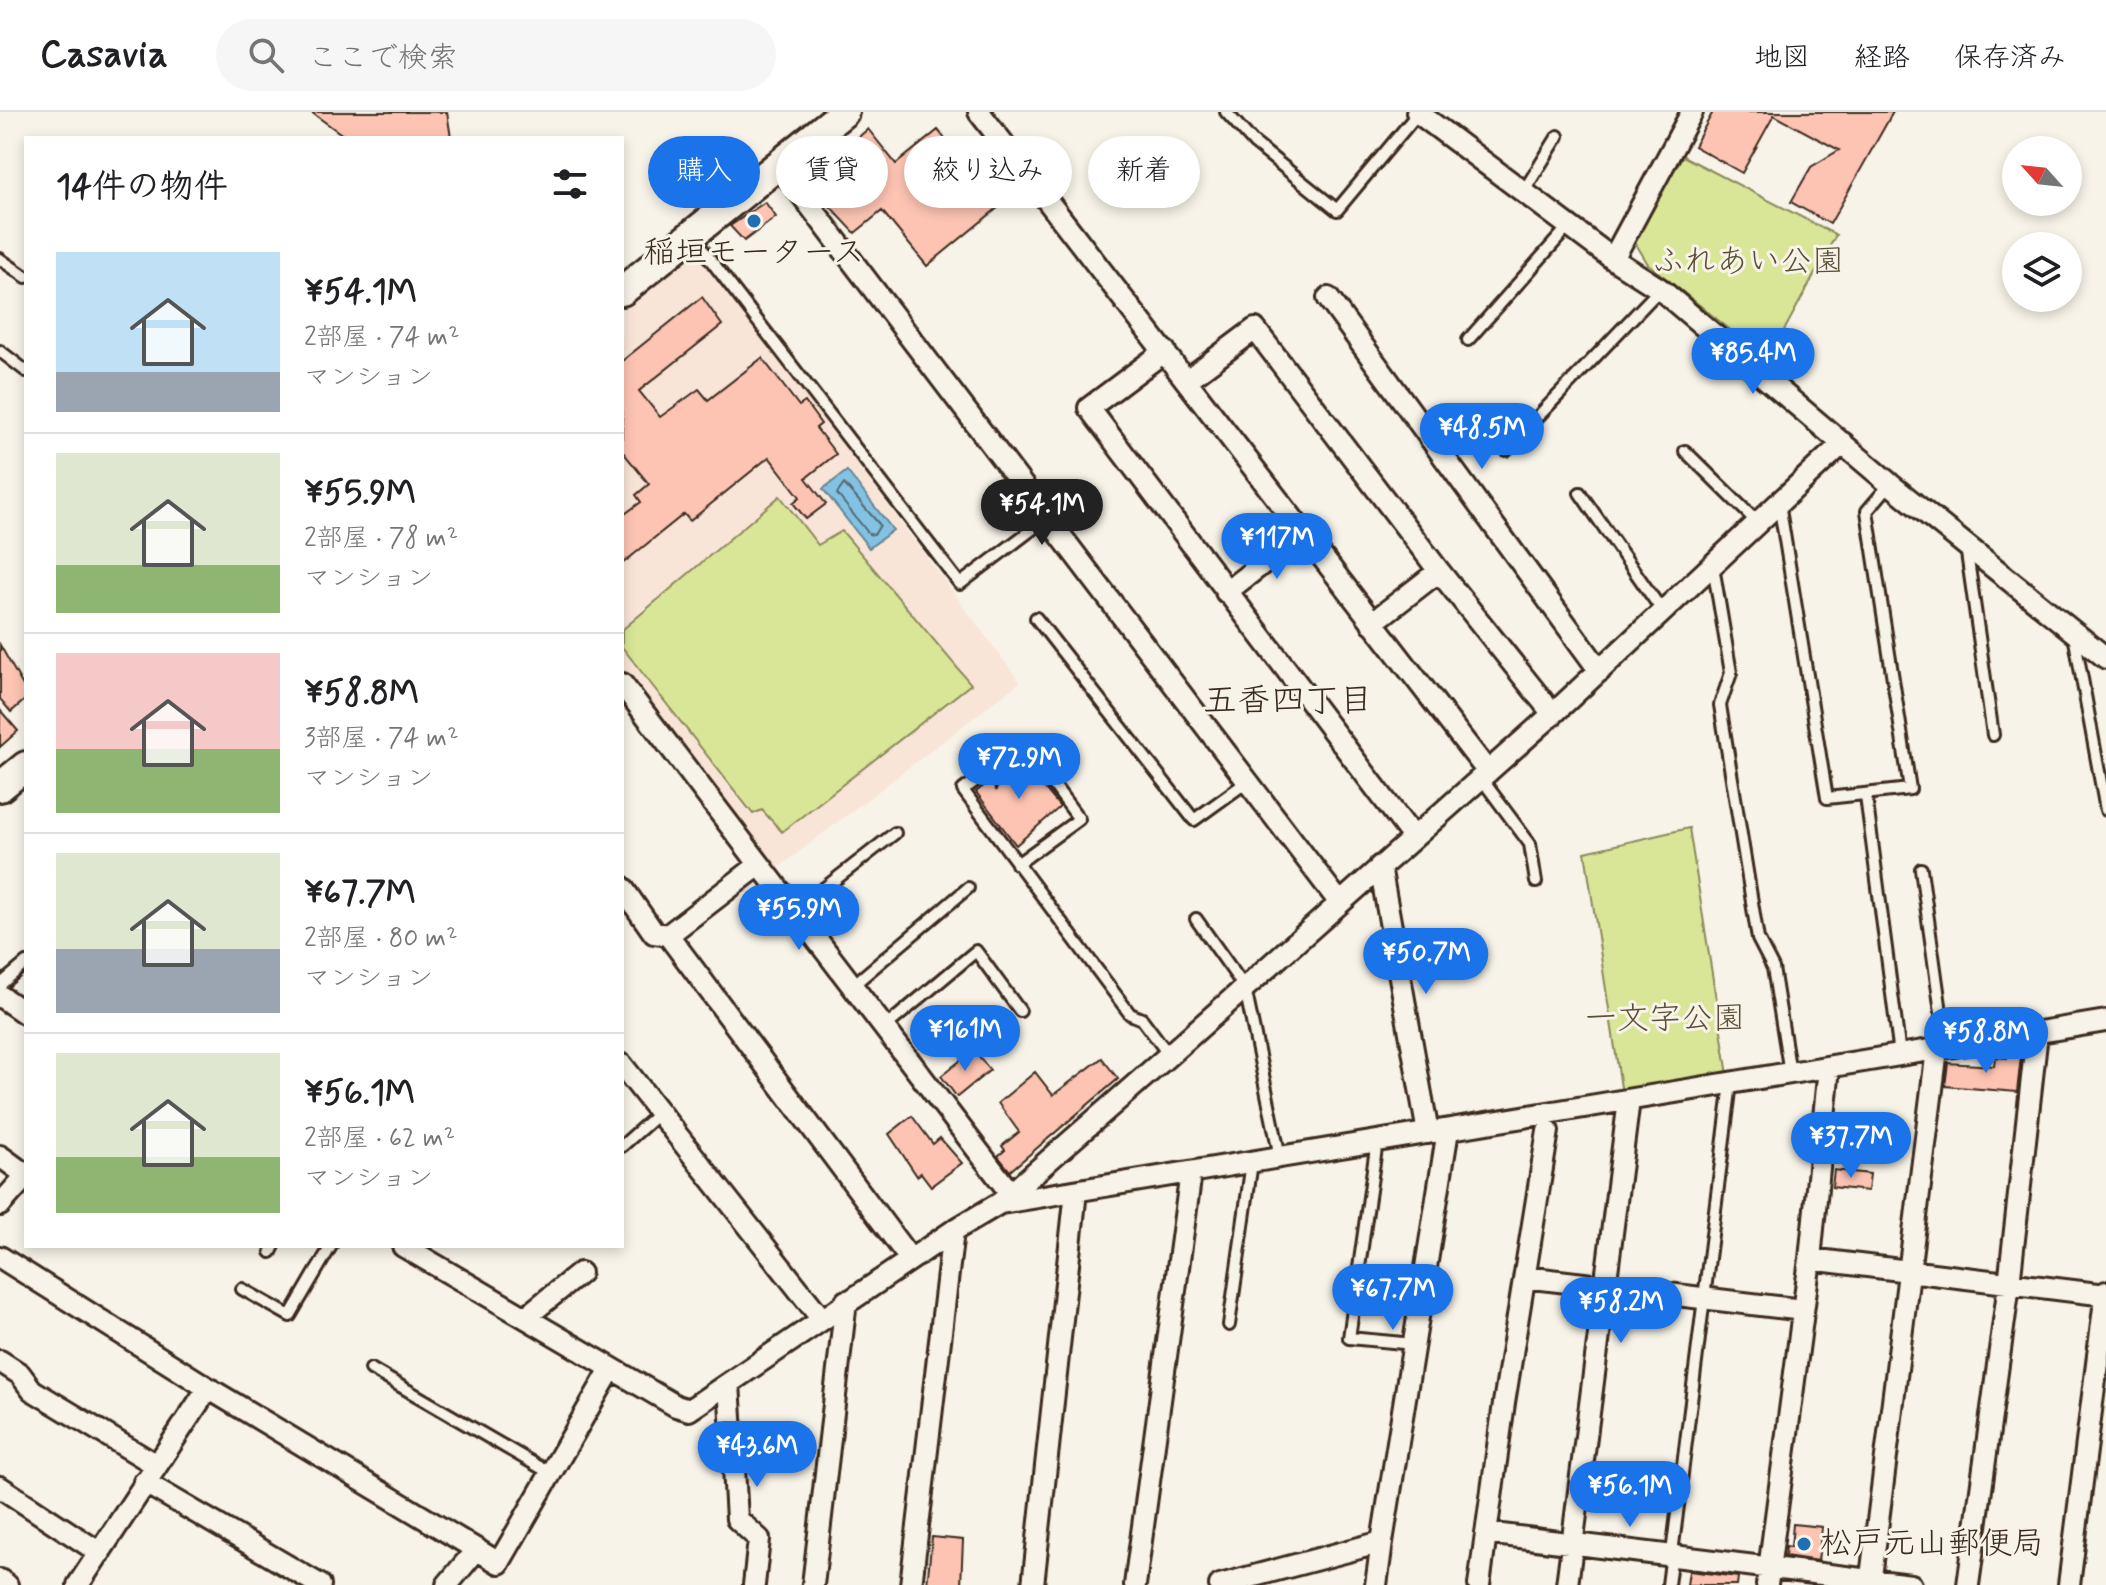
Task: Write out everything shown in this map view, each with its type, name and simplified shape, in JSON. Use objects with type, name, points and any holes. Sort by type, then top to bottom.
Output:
[{"type":"main road","points":[[809,136],[830,116]]},
{"type":"main road","points":[[624,289],[776,167]]},
{"type":"street","points":[[979,112],[1165,351],[1484,775]]},
{"type":"street","points":[[1417,112],[1613,259],[1660,289],[1890,484],[2106,658]]},
{"type":"street","points":[[1613,259],[1692,112]]},
{"type":"street","points":[[812,208],[1340,903]]},
{"type":"street","points":[[1328,298],[1600,671]]},
{"type":"street","points":[[1187,380],[1255,329],[1439,571],[1553,714]]},
{"type":"street","points":[[1165,351],[1089,408],[1412,836]]},
{"type":"street","points":[[407,1248],[527,1316],[611,1369],[689,1410],[846,1301],[1005,1199],[1553,714],[1843,443]]},
{"type":"street","points":[[1226,592],[1301,534]]},
{"type":"street","points":[[1372,623],[1439,571]]},
{"type":"street","points":[[624,687],[852,986],[1005,1199]]},
{"type":"street","points":[[668,935],[759,865]]},
{"type":"street","points":[[1376,1585],[1414,1344],[1438,1131],[1380,866]]},
{"type":"street","points":[[624,890],[654,933],[668,935],[910,1259]]},
{"type":"street","points":[[0,996],[24,1013]]},
{"type":"street","points":[[1005,1199],[1076,1191],[2106,1021]]},
{"type":"street","points":[[1968,1585],[2009,1284],[2037,1033]]},
{"type":"street","points":[[1870,1583],[1908,1272],[1941,1048]]},
{"type":"street","points":[[1768,1578],[1810,1259],[1829,1067]]},
{"type":"street","points":[[624,1068],[821,1318]]},
{"type":"street","points":[[1567,1585],[1629,1100]]},
{"type":"street","points":[[1479,1585],[1548,1131]]},
{"type":"street","points":[[0,1156],[24,1174]]},
{"type":"street","points":[[1135,1585],[1191,1172]]},
{"type":"street","points":[[0,1205],[24,1178]]},
{"type":"street","points":[[1033,1585],[1076,1191]]},
{"type":"street","points":[[911,1585],[953,1231]]},
{"type":"street","points":[[0,1257],[208,1388],[499,1563],[611,1369]]},
{"type":"street","points":[[1810,1259],[2106,1294],[2069,1585]]},
{"type":"street","points":[[527,1316],[580,1273]]},
{"type":"street","points":[[1525,1277],[1607,1284],[1803,1310]]},
{"type":"street","points":[[813,1585],[846,1301]]},
{"type":"street","points":[[0,1361],[20,1374],[32,1390],[150,1473],[320,1585]]},
{"type":"street","points":[[729,1383],[737,1519],[759,1539],[754,1585]]},
{"type":"street","points":[[78,1585],[208,1388]]},
{"type":"street","points":[[0,1487],[100,1553]]},
{"type":"street","points":[[1486,1533],[1573,1542],[1768,1578],[1911,1585]]},
{"type":"street","points":[[1220,1585],[1382,1542]]},
{"type":"street","points":[[447,1585],[477,1549]]},
{"type":"street","points":[[0,1580],[7,1585]]},
{"type":"lane","points":[[1226,112],[1254,143],[1337,210],[1417,112]]},
{"type":"lane","points":[[1524,191],[1558,136]]},
{"type":"lane","points":[[1468,340],[1569,226]]},
{"type":"lane","points":[[691,235],[960,584],[1047,518]]},
{"type":"lane","points":[[0,259],[24,276]]},
{"type":"lane","points":[[1506,450],[1660,289]]},
{"type":"lane","points":[[0,351],[24,369]]},
{"type":"lane","points":[[1685,451],[1758,523]]},
{"type":"lane","points":[[1779,503],[1827,798],[1910,789],[1867,511],[1890,484]]},
{"type":"lane","points":[[1580,493],[1663,612]]},
{"type":"lane","points":[[1966,544],[1993,735]]},
{"type":"lane","points":[[1713,566],[1731,673],[1720,705],[1758,939],[1773,968],[1790,1073]]},
{"type":"lane","points":[[1036,618],[1194,820],[1248,781]]},
{"type":"lane","points":[[2073,631],[2106,810]]},
{"type":"lane","points":[[1017,864],[1079,819],[1024,745],[963,790],[1017,864],[1130,1014],[1142,1019],[1169,1055]]},
{"type":"lane","points":[[1484,775],[1530,844],[1536,882]]},
{"type":"lane","points":[[1866,796],[1900,1055]]},
{"type":"lane","points":[[795,911],[895,833]]},
{"type":"lane","points":[[1921,869],[1941,1048]]},
{"type":"lane","points":[[852,986],[968,888]]},
{"type":"lane","points":[[1196,919],[1245,988],[1280,1157]]},
{"type":"lane","points":[[883,1028],[976,951],[1020,1011]]},
{"type":"lane","points":[[0,985],[24,965]]},
{"type":"lane","points":[[1668,1585],[1731,1083]]},
{"type":"lane","points":[[624,1144],[659,1113]]},
{"type":"lane","points":[[1377,1141],[1349,1338],[1414,1344]]},
{"type":"lane","points":[[1229,1325],[1252,1162]]},
{"type":"lane","points":[[242,1289],[290,1316],[330,1248]]},
{"type":"lane","points":[[371,1369],[550,1473]]},
{"type":"shaded area","points":[[691,255],[701,255],[1020,682],[773,872],[624,672],[624,308]]},
{"type":"green space","name":"ふれあい公園","points":[[1677,153],[1836,235],[1768,360],[1648,264],[1633,239]]},
{"type":"green space","points":[[780,496],[818,545],[842,531],[971,684],[782,832],[762,810],[753,814],[624,650],[624,628]]},
{"type":"green space","name":"一文字公園","points":[[1689,828],[1728,1075],[1622,1094],[1585,852]]},
{"type":"water","points":[[847,471],[893,530],[869,548],[823,489]]},
{"type":"building","points":[[311,112],[447,112],[451,136],[344,136]]},
{"type":"building","points":[[1713,112],[1893,112],[1830,224],[1791,202],[1811,167],[1839,150],[1774,115],[1742,173],[1694,146]]},
{"type":"building","points":[[868,129],[874,136],[860,136]]},
{"type":"building","points":[[888,154],[896,164],[904,158],[904,208],[998,208],[927,266],[882,211],[855,233],[832,208],[888,208]]},
{"type":"building","points":[[765,202],[776,217],[744,241],[730,226]]},
{"type":"building","points":[[702,297],[722,325],[639,391],[660,417],[699,389],[708,400],[762,358],[799,406],[805,402],[821,424],[816,428],[836,454],[806,478],[826,504],[806,519],[793,503],[800,497],[769,457],[690,521],[684,514],[624,562],[624,515],[641,502],[636,495],[649,484],[624,453],[624,359]]},
{"type":"building","points":[[0,645],[24,687],[24,701],[11,712],[0,699]]},
{"type":"building","points":[[0,710],[18,731],[0,747]]},
{"type":"building","points":[[1020,758],[1060,807],[1016,845],[976,792],[990,781],[996,790],[1006,768]]},
{"type":"building","points":[[974,1050],[990,1070],[957,1097],[941,1076]]},
{"type":"building","points":[[2008,1054],[2021,1056],[2017,1092],[1945,1086],[1948,1063],[1994,1066],[1995,1057],[2007,1058]]},
{"type":"building","points":[[1102,1058],[1118,1079],[1010,1171],[998,1156],[1005,1150],[1002,1146],[1019,1132],[998,1103],[1035,1072],[1053,1095]]},
{"type":"building","points":[[912,1116],[933,1144],[940,1138],[962,1163],[931,1186],[921,1173],[917,1176],[889,1134]]},
{"type":"building","points":[[1834,1170],[1870,1174],[1868,1191],[1832,1187]]},
{"type":"building","points":[[1793,1524],[1822,1527],[1818,1561],[1785,1556],[1786,1546],[1791,1547]]},
{"type":"building","points":[[932,1537],[963,1540],[961,1585],[927,1585]]},
{"type":"building","points":[[1689,1571],[1738,1577],[1737,1585],[1687,1585]]},
{"type":"place","name":"稲垣モータース","points":[[754,221]]},
{"type":"place","name":"松戸元山郵便局","points":[[1804,1544]]},
{"type":"district","name":"五香四丁目","points":[[1288,701]]}]
